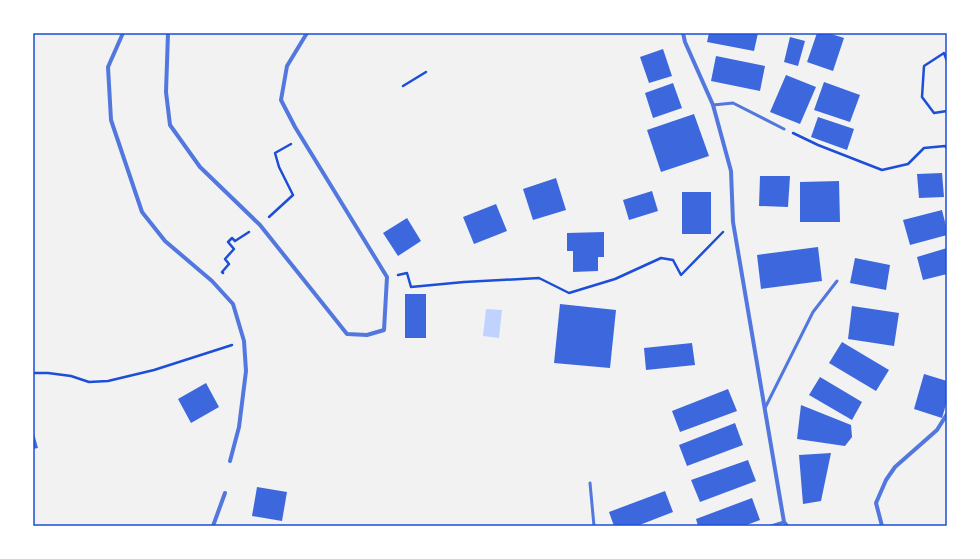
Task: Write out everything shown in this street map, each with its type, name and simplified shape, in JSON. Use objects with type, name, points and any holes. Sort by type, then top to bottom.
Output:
[{"type":"street","points":[[123,33],[108,67],[111,120],[142,212],[165,241],[212,281],[233,304],[244,341],[246,371],[239,427],[230,461]]},
{"type":"street","points":[[168,33],[166,92],[170,125],[200,167],[260,225],[347,334],[367,335],[384,330],[388,277],[281,100],[287,66],[307,33]]},
{"type":"street","points":[[683,33],[685,42],[713,106],[731,171],[733,222],[784,522],[787,526]]},
{"type":"street","points":[[882,526],[876,503],[886,480],[895,466],[936,430],[947,414]]},
{"type":"street","points":[[213,526],[225,493]]},
{"type":"lane","points":[[713,106],[734,103],[784,129]]},
{"type":"lane","points":[[765,408],[813,312],[837,281]]},
{"type":"lane","points":[[590,483],[594,526]]},
{"type":"lane","points":[[771,526],[784,522]]},
{"type":"path","points":[[947,61],[944,53],[924,66],[922,97],[934,113],[947,111]]},
{"type":"path","points":[[403,86],[426,72]]},
{"type":"path","points":[[225,276],[222,272],[229,264],[224,259],[234,249],[228,242],[232,238],[235,241],[260,225],[293,195],[279,167],[275,153],[293,143],[296,127]]},
{"type":"path","points":[[784,129],[818,145],[882,170],[908,164],[924,148],[946,146]]},
{"type":"path","points":[[406,273],[411,287],[464,282],[539,278],[569,294],[615,279],[661,258],[673,260],[681,275],[733,222]]},
{"type":"path","points":[[33,373],[71,376],[89,382],[108,381],[154,370],[244,341]]},
{"type":"water","points":[[486,309],[502,310],[499,338],[483,336]]},
{"type":"building","points":[[709,33],[758,33],[754,51],[707,42]]},
{"type":"building","points":[[817,33],[828,33],[844,38],[833,71],[807,62]]},
{"type":"building","points":[[790,37],[805,41],[798,66],[784,62]]},
{"type":"building","points":[[663,49],[672,76],[649,83],[640,57]]},
{"type":"building","points":[[716,56],[765,66],[760,91],[711,81]]},
{"type":"building","points":[[786,75],[816,87],[800,124],[770,112]]},
{"type":"building","points":[[824,82],[860,95],[850,122],[814,110]]},
{"type":"building","points":[[673,83],[682,108],[653,118],[645,93]]},
{"type":"building","points":[[694,114],[709,156],[661,172],[647,130]]},
{"type":"building","points":[[818,117],[854,129],[847,150],[811,137]]},
{"type":"building","points":[[942,173],[944,197],[919,198],[917,174]]},
{"type":"building","points":[[760,176],[790,176],[788,207],[759,206]]},
{"type":"building","points":[[556,178],[566,210],[533,220],[523,189]]},
{"type":"building","points":[[839,181],[840,222],[800,222],[800,182]]},
{"type":"building","points":[[652,191],[658,211],[629,220],[623,200]]},
{"type":"building","points":[[682,192],[711,192],[711,234],[682,234]]},
{"type":"building","points":[[496,204],[507,231],[474,244],[463,217]]},
{"type":"building","points":[[942,210],[947,235],[910,245],[903,220]]},
{"type":"building","points":[[407,218],[421,241],[398,256],[383,233]]},
{"type":"building","points":[[604,232],[604,257],[598,257],[598,271],[573,272],[573,251],[567,251],[567,233]]},
{"type":"building","points":[[818,247],[822,281],[761,289],[757,255]]},
{"type":"building","points":[[947,248],[947,274],[923,280],[917,257]]},
{"type":"building","points":[[855,258],[890,265],[886,290],[850,283]]},
{"type":"building","points":[[405,294],[426,294],[426,338],[405,338]]},
{"type":"building","points":[[560,304],[616,310],[610,368],[554,363]]},
{"type":"building","points":[[852,306],[899,313],[894,346],[848,339]]},
{"type":"building","points":[[842,342],[889,370],[876,391],[829,363]]},
{"type":"building","points":[[692,343],[695,365],[646,370],[644,348]]},
{"type":"building","points":[[924,374],[947,381],[947,401],[942,418],[914,409]]},
{"type":"building","points":[[820,377],[862,402],[852,420],[809,395]]},
{"type":"building","points":[[206,383],[219,407],[191,423],[178,399]]},
{"type":"building","points":[[728,389],[737,411],[680,432],[672,411]]},
{"type":"building","points":[[801,405],[851,425],[852,437],[845,446],[797,439]]},
{"type":"building","points":[[735,423],[743,445],[687,466],[679,445]]},
{"type":"building","points":[[33,430],[38,448],[33,449]]},
{"type":"building","points":[[831,453],[821,501],[803,504],[799,455]]},
{"type":"building","points":[[748,460],[756,481],[700,502],[691,480]]},
{"type":"building","points":[[257,487],[287,492],[282,521],[252,516]]},
{"type":"building","points":[[665,491],[673,512],[637,526],[614,526],[609,512]]},
{"type":"building","points":[[752,498],[760,520],[744,526],[698,526],[696,519]]}]
